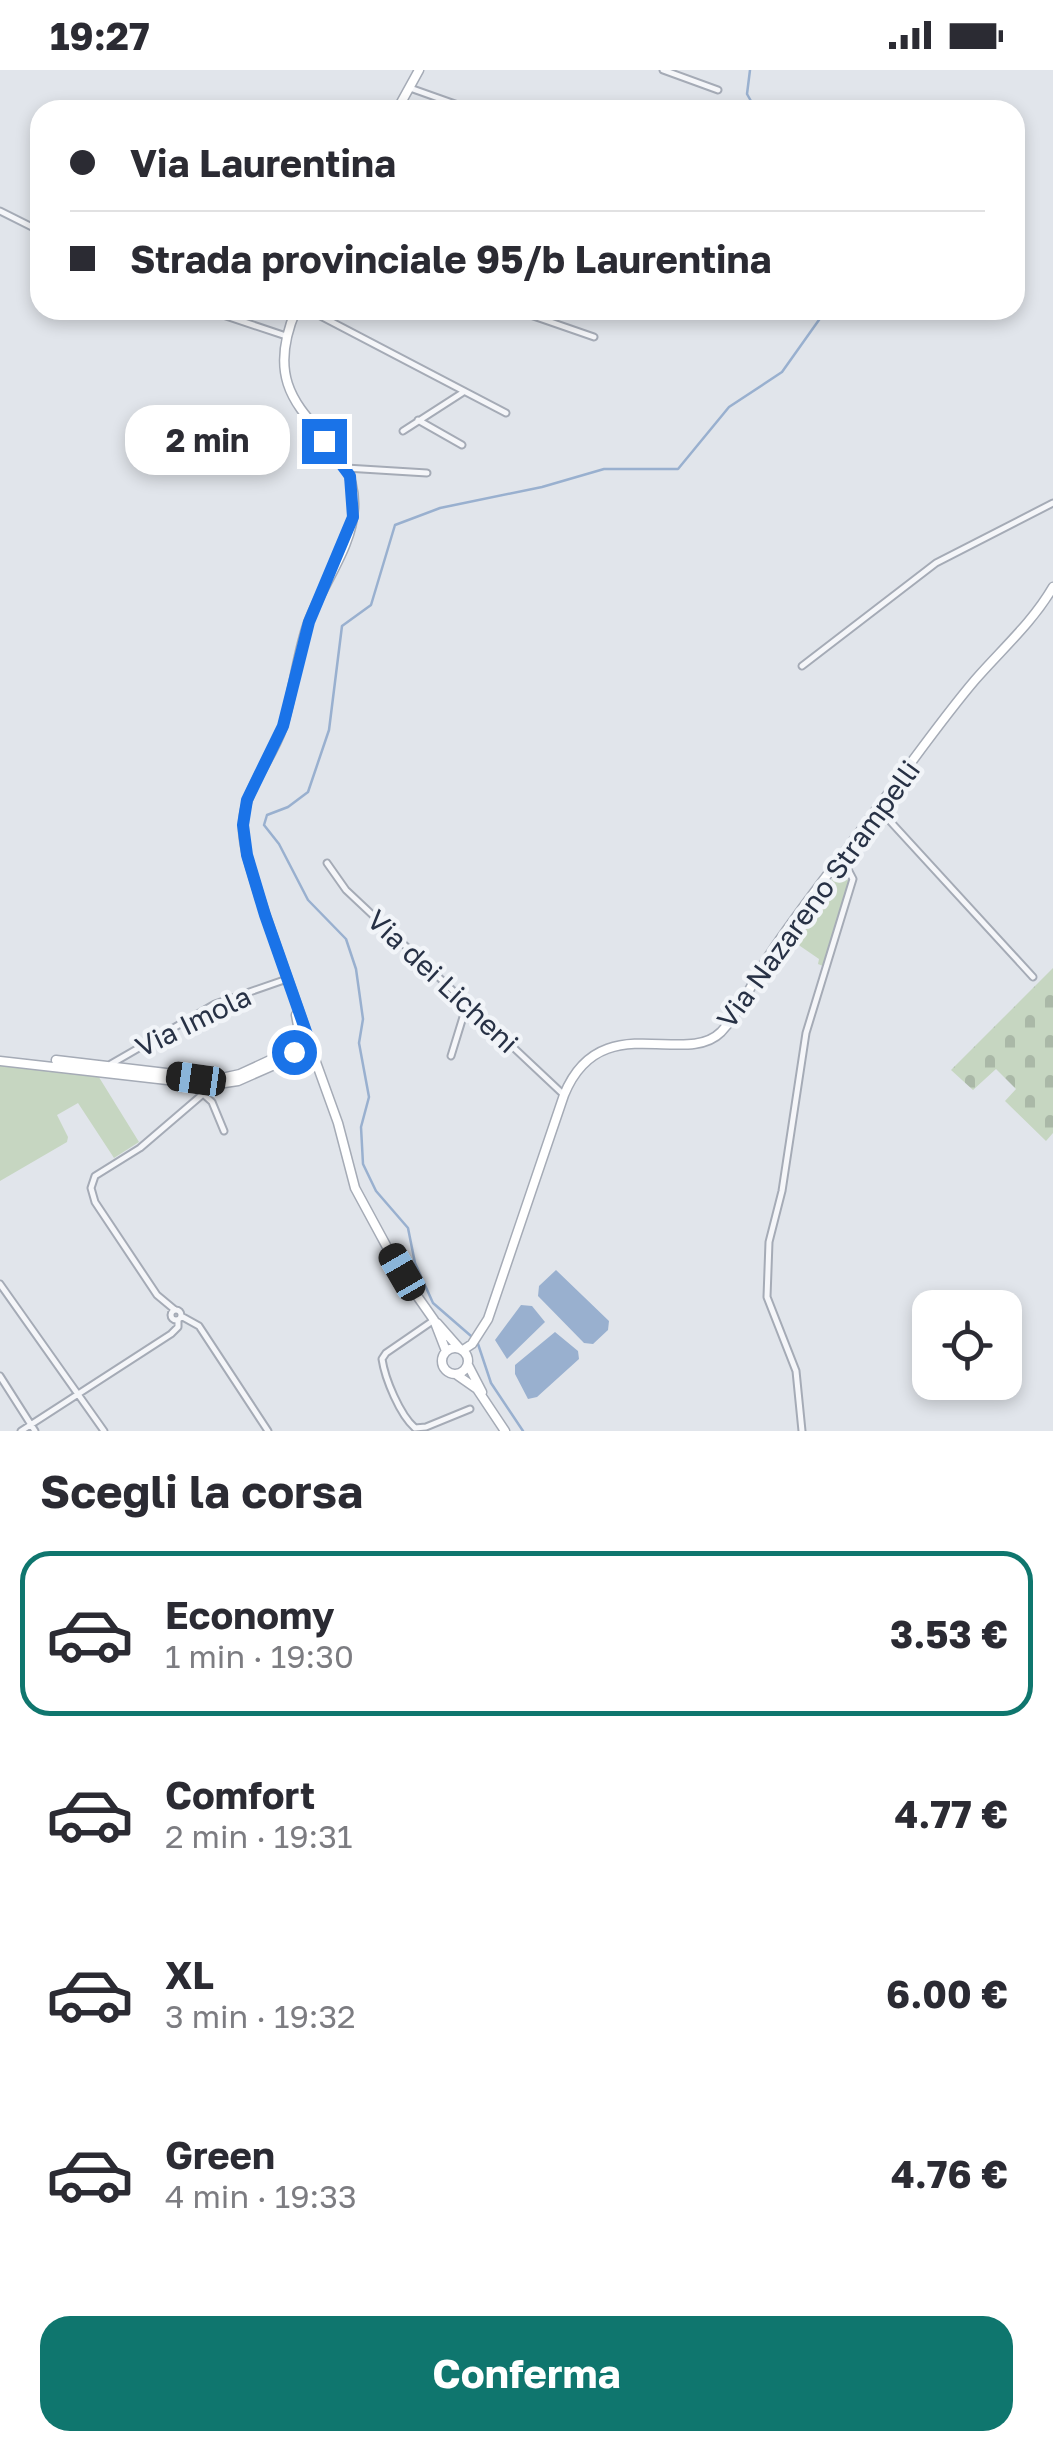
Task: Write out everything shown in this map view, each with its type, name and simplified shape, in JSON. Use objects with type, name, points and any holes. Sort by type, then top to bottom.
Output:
[{"type":"street","points":[[403,100],[419,70]]},
{"type":"street","points":[[662,70],[718,90]]},
{"type":"street","points":[[410,88],[444,100]]},
{"type":"street","points":[[0,210],[30,226]]},
{"type":"street","points":[[238,320],[286,336]]},
{"type":"street","points":[[292,320],[283,366],[288,391],[346,468],[354,500],[350,527],[309,622],[277,741],[247,800],[243,825],[246,850],[291,991],[298,1026],[297,1051],[319,1072]]},
{"type":"street","points":[[328,320],[506,413]]},
{"type":"street","points":[[545,320],[594,337]]},
{"type":"street","points":[[403,430],[462,392]]},
{"type":"street","points":[[418,420],[462,445]]},
{"type":"street","points":[[346,468],[426,473]]},
{"type":"street","points":[[802,666],[936,563],[1053,503]]},
{"type":"street","name":"Via Nazareno Strampelli","points":[[461,1349],[472,1344],[482,1330],[564,1095],[582,1066],[606,1050],[636,1042],[696,1044],[717,1036],[778,942],[878,808],[966,691],[1032,620],[1053,587]]},
{"type":"street","points":[[878,808],[1033,976]]},
{"type":"street","points":[[802,1431],[796,1368],[766,1297],[769,1242],[782,1191],[806,1032],[853,879],[842,858]]},
{"type":"street","name":"Via dei Licheni","points":[[327,863],[346,890],[564,1095]]},
{"type":"street","name":"Via Imola","points":[[105,1068],[220,1002],[288,979]]},
{"type":"street","points":[[291,991],[338,1123],[355,1188],[434,1320],[446,1351],[442,1364],[446,1371],[467,1380],[484,1396]]},
{"type":"street","points":[[451,1056],[467,1004]]},
{"type":"street","points":[[105,1068],[203,1090],[238,1081],[297,1051],[304,1040],[311,1047]]},
{"type":"street","points":[[0,1059],[217,1080],[311,1047]]},
{"type":"street","points":[[203,1090],[224,1131]]},
{"type":"street","points":[[203,1090],[140,1148],[97,1175],[91,1185],[94,1200],[157,1295],[175,1310],[171,1317],[199,1326],[268,1431]]},
{"type":"street","points":[[0,1284],[104,1431]]},
{"type":"street","points":[[21,1431],[34,1427],[171,1334],[180,1318]]},
{"type":"street","points":[[434,1320],[461,1349],[505,1431]]},
{"type":"street","points":[[434,1320],[385,1354],[384,1370],[412,1426],[426,1428],[470,1409]]},
{"type":"street","points":[[446,1351],[461,1349]]},
{"type":"street","points":[[454,1374],[463,1372],[468,1365]]},
{"type":"street","points":[[0,1376],[34,1427]]},
{"type":"green space","points":[[842,866],[849,883],[823,966],[787,937]]},
{"type":"green space","points":[[1053,968],[1053,1133],[1046,1141],[1005,1101],[1016,1089],[996,1069],[973,1090],[951,1070]]},
{"type":"green space","points":[[0,1064],[97,1074],[139,1142],[114,1158],[78,1103],[57,1115],[67,1142],[0,1181]]},
{"type":"water","points":[[556,1270],[609,1321],[608,1330],[593,1344],[584,1343],[538,1296],[539,1286]]},
{"type":"water","points":[[521,1305],[532,1306],[545,1322],[507,1359],[495,1340]]},
{"type":"water","points":[[555,1332],[578,1351],[579,1359],[537,1397],[528,1399],[515,1374],[515,1365]]},
{"type":"waterway","points":[[750,70],[747,94],[750,100]]},
{"type":"waterway","points":[[471,1336],[433,1303],[415,1263],[408,1228],[376,1191],[363,1164],[361,1127],[369,1097],[359,1043],[363,1019],[356,969],[346,939],[308,900],[279,844],[264,825],[267,815],[288,807],[308,792],[329,730],[342,626],[371,605],[395,525],[440,508],[542,487],[604,469],[678,469],[729,407],[782,372],[819,320]]},
{"type":"waterway","points":[[477,1341],[491,1383],[523,1431]]},
{"type":"route","points":[[294,1052],[299,1041],[310,1043],[265,915],[247,855],[243,825],[247,800],[283,726],[309,622],[353,517],[350,476],[324,441]]}]
